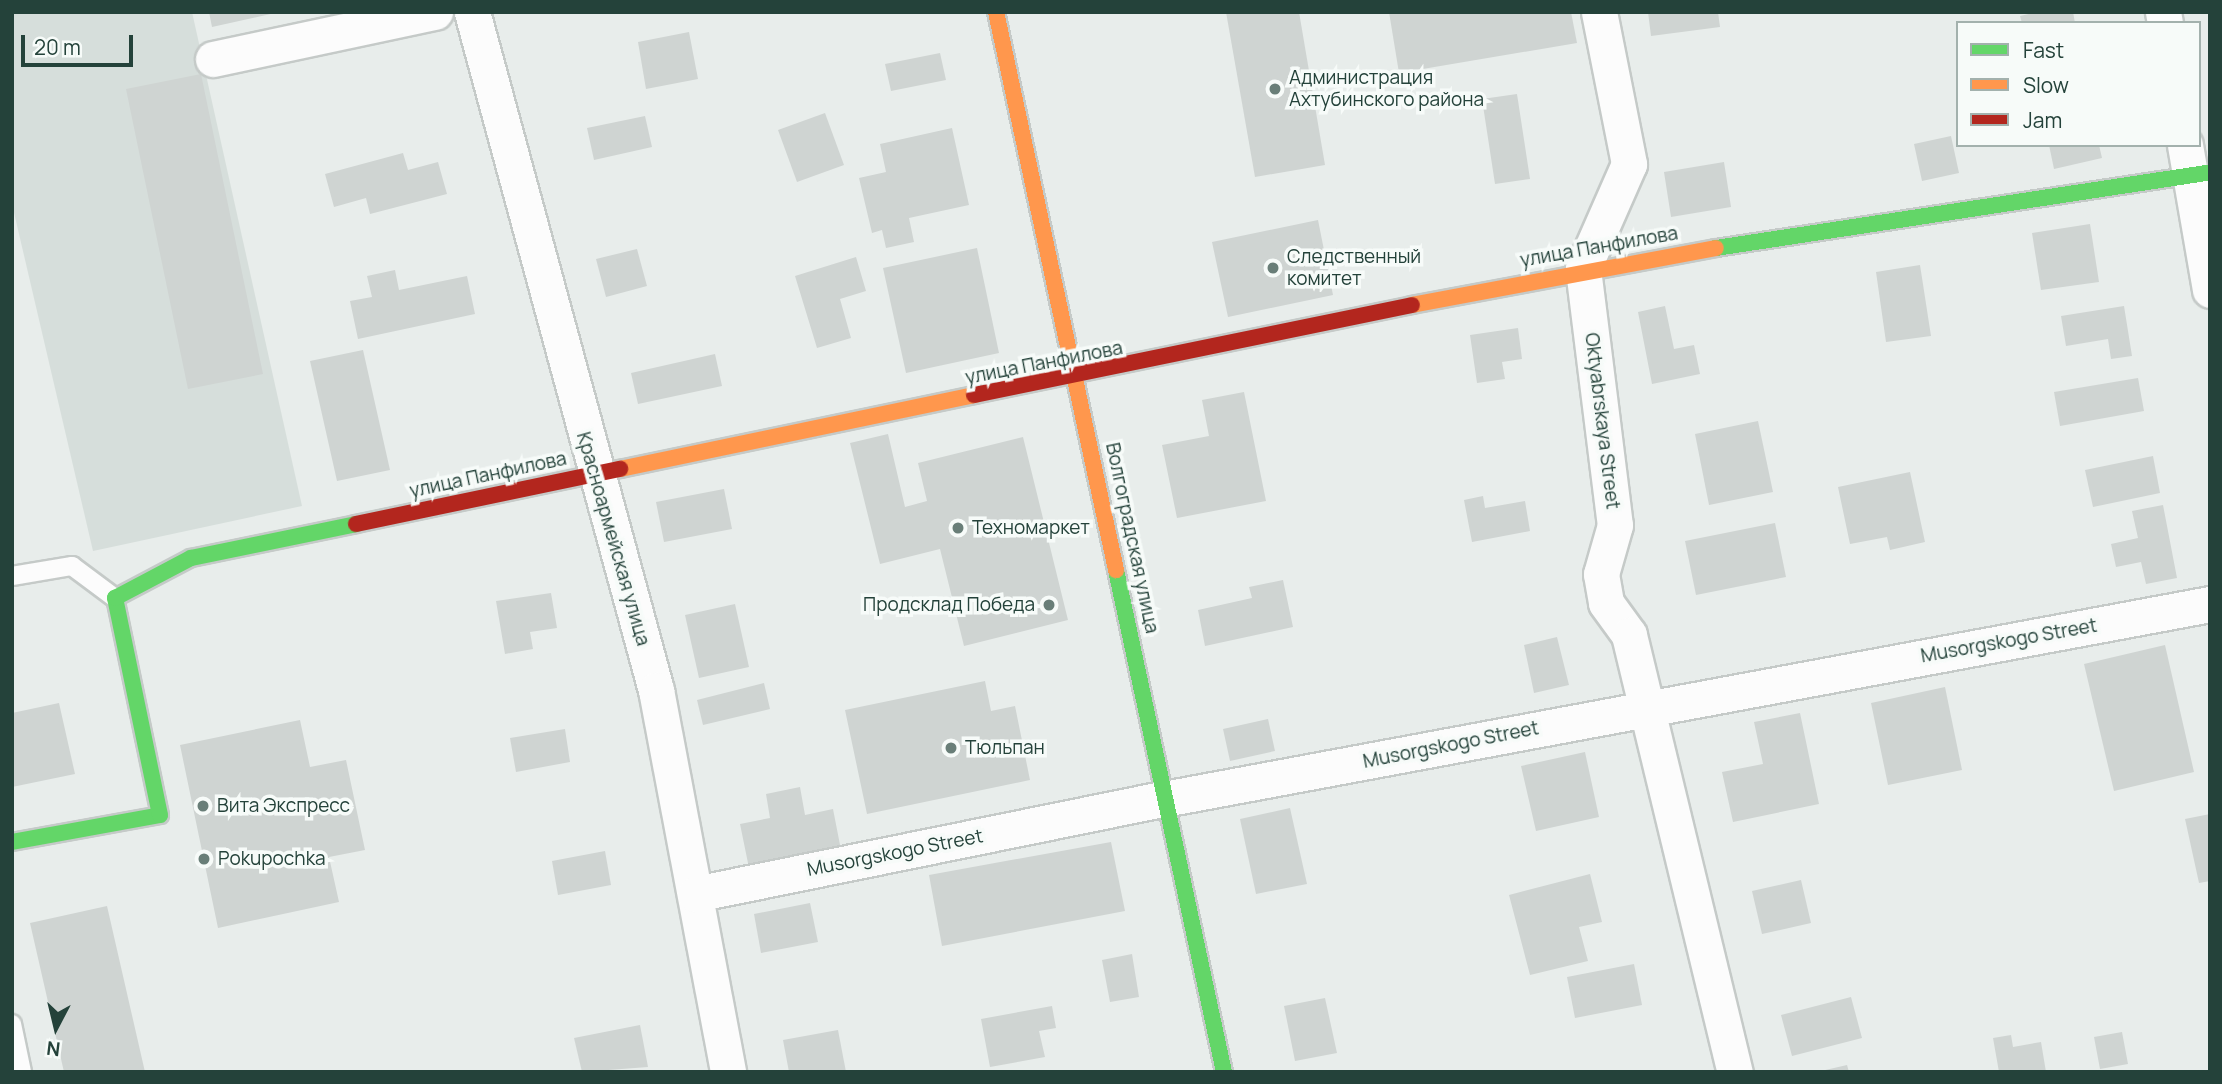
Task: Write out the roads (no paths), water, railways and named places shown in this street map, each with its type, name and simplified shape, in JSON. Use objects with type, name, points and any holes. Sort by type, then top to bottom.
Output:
[{"type":"street","points":[[213,60],[435,12]]},
{"type":"street","name":"Красноармейская улица","points":[[472,12],[593,475],[656,690],[728,1072]]},
{"type":"street","name":"Волгоградская улица","points":[[996,12],[1077,378],[1164,799],[1224,1072]]},
{"type":"street","points":[[1583,269],[1629,164],[1599,12]]},
{"type":"street","points":[[2195,164],[2210,290]]},
{"type":"street","name":"улица Панфилова","points":[[115,598],[191,558],[1077,378],[1583,269],[2195,164]]},
{"type":"street","name":"Oktyabrskaya Street","points":[[1583,269],[1615,525],[1601,574],[1606,603],[1629,635],[1735,1072]]},
{"type":"street","points":[[12,842],[160,815],[115,598]]},
{"type":"street","name":"Musorgskogo Street","points":[[695,894],[1164,799],[2210,604]]},
{"type":"lane","points":[[12,576],[72,566],[115,598]]},
{"type":"lane","points":[[12,1024],[22,1072]]},
{"type":"place","name":"Администрация Ахтубинского района","points":[[1275,89]]},
{"type":"place","name":"Следственный комитет","points":[[1273,268]]},
{"type":"place","name":"Техномаркет","points":[[958,528]]},
{"type":"place","name":"Продсклад Победа","points":[[1049,605]]},
{"type":"place","name":"Тюльпан","points":[[951,748]]},
{"type":"place","name":"Вита Экспресс","points":[[203,806]]},
{"type":"place","name":"Pokupochka","points":[[204,859]]}]
